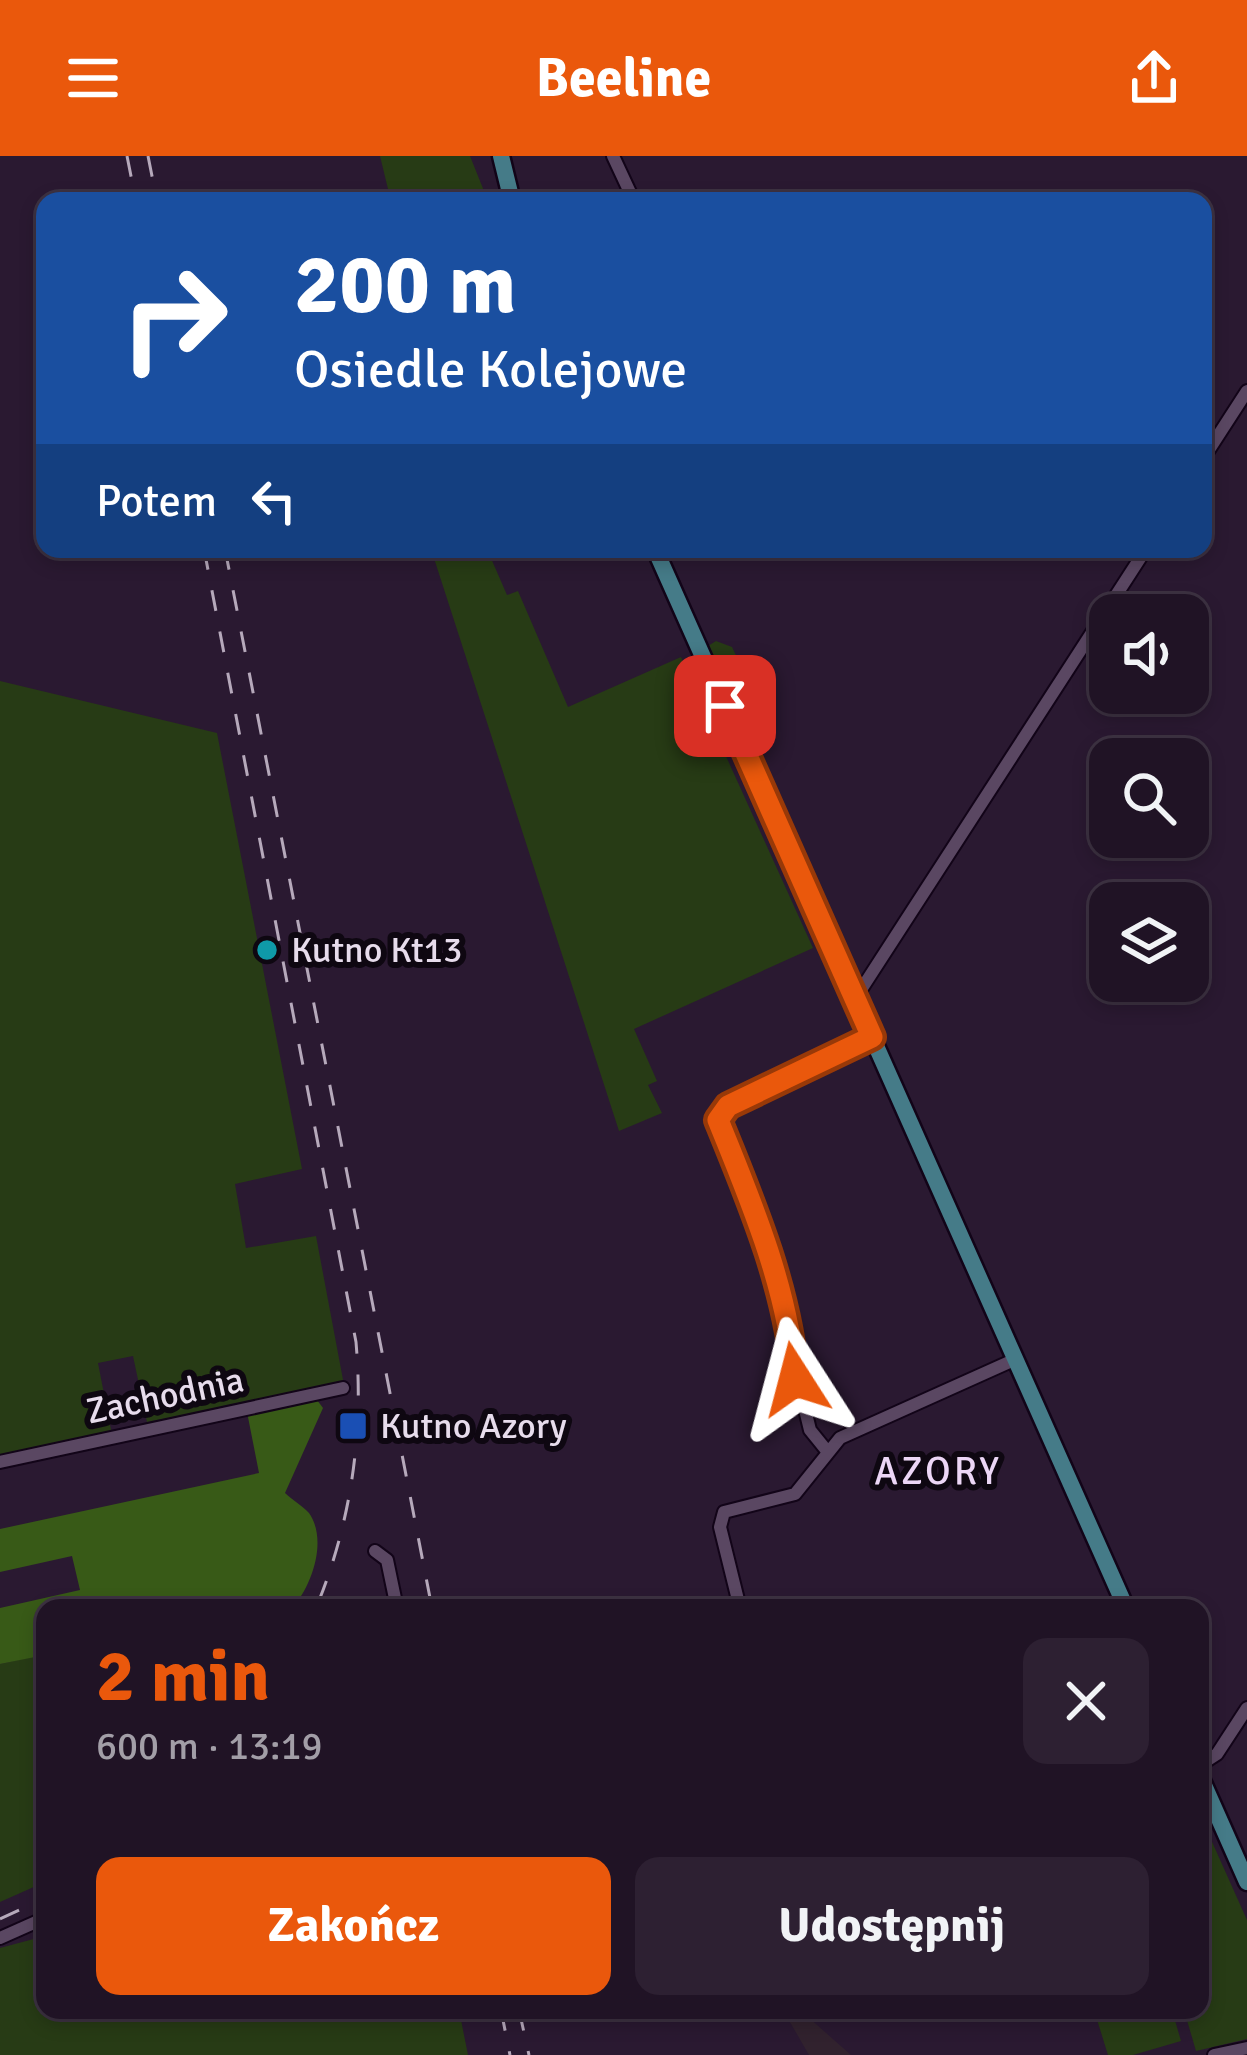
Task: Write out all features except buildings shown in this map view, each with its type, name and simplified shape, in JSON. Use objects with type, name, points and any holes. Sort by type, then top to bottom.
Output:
[{"type":"main road","points":[[501,156],[510,192]]},
{"type":"main road","points":[[659,558],[1122,1599]]},
{"type":"main road","points":[[1209,1796],[1247,1882]]},
{"type":"street","points":[[613,156],[630,192]]},
{"type":"street","points":[[1212,445],[1247,391]]},
{"type":"street","points":[[855,999],[1140,558]]},
{"type":"street","points":[[827,1451],[810,1430],[763,1237],[718,1120],[728,1106],[872,1037]]},
{"type":"street","points":[[738,1599],[719,1519],[730,1509],[804,1489],[827,1451],[854,1430],[1016,1359]]},
{"type":"street","name":"Zachodnia","points":[[0,1462],[343,1388]]},
{"type":"street","points":[[375,1551],[387,1560],[395,1599]]},
{"type":"street","points":[[1209,1759],[1247,1708]]},
{"type":"street","points":[[0,1938],[36,1922]]},
{"type":"street","points":[[1214,2055],[1247,2048]]},
{"type":"shaded area","points":[[788,2019],[810,2019],[851,2055],[809,2055]]},
{"type":"green space","points":[[380,156],[470,156],[484,192],[387,192]]},
{"type":"green space","points":[[434,558],[491,558],[507,595],[518,591],[568,707],[681,657],[813,948],[634,1029],[657,1081],[648,1085],[662,1113],[619,1131]]},
{"type":"green space","points":[[716,641],[732,647],[764,714],[756,730],[743,727],[708,646]]},
{"type":"green space","points":[[0,681],[217,733],[302,1169],[235,1184],[246,1248],[316,1236],[344,1385],[147,1422],[133,1356],[98,1363],[112,1435],[0,1460]]},
{"type":"green space","points":[[317,1400],[323,1408],[285,1493],[309,1513],[317,1536],[315,1562],[298,1599],[40,1599],[80,1590],[72,1556],[0,1572],[0,1529],[259,1473],[247,1412]]},
{"type":"green space","points":[[36,1600],[36,1657],[0,1664],[0,1608]]},
{"type":"green space","points":[[36,1656],[36,1886],[0,1902],[0,1664]]},
{"type":"green space","points":[[1209,1835],[1247,1920],[1247,2039],[1196,2051],[1187,2019],[1209,2019]]},
{"type":"green space","points":[[36,1938],[36,2019],[461,2019],[468,2055],[0,2055],[0,1948]]},
{"type":"green space","points":[[1097,2019],[1175,2019],[1181,2041],[1133,2055],[1108,2055]]},
{"type":"railway","points":[[127,156],[134,192]]},
{"type":"railway","points":[[148,156],[155,192]]},
{"type":"railway","points":[[206,558],[356,1342],[358,1410],[352,1478],[338,1544],[319,1599]]},
{"type":"railway","points":[[227,558],[430,1599]]},
{"type":"railway","points":[[0,1919],[36,1902]]},
{"type":"railway","points":[[503,2019],[510,2055]]},
{"type":"railway","points":[[521,2019],[529,2055]]},
{"type":"place","name":"Kutno Kt13","points":[[267,950]]},
{"type":"place","name":"Kutno Azory","points":[[353,1426]]},
{"type":"district","name":"AZORY","points":[[938,1471]]},
{"type":"route","points":[[725,706],[872,1037],[728,1106],[718,1120],[763,1237],[794,1344],[795,1379]]}]
